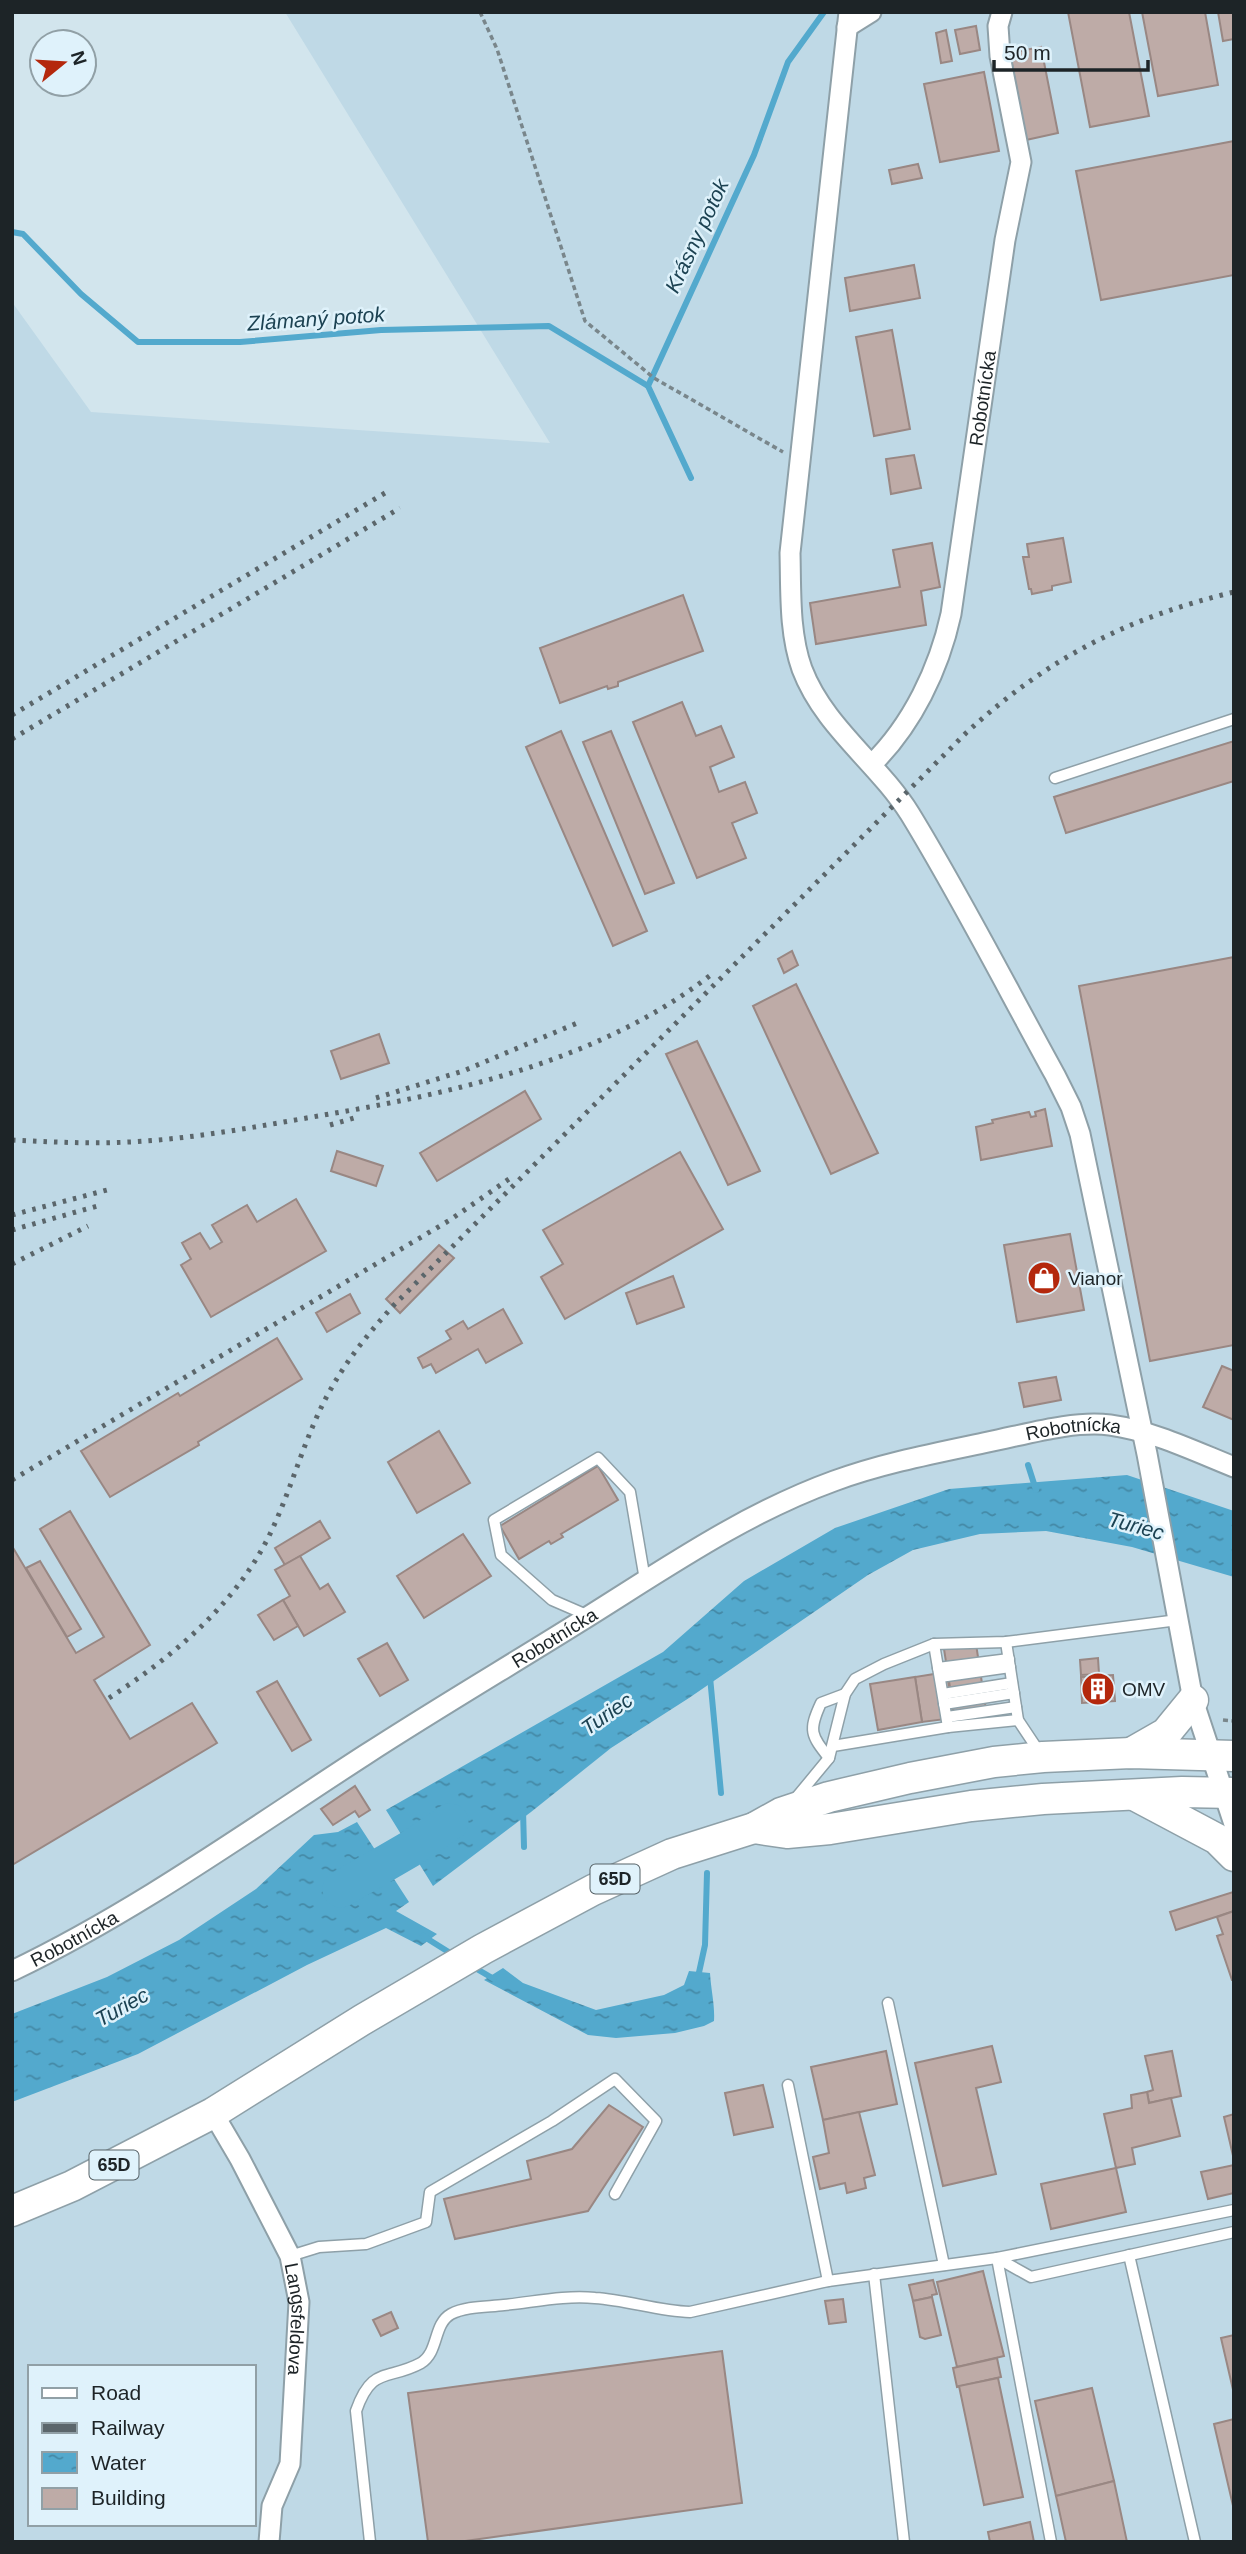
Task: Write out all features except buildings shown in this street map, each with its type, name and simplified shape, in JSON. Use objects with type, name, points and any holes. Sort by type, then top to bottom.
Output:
[{"type":"main road","points":[[1131,1753],[1166,1733],[1193,1700]]},
{"type":"main road","name":"65D","points":[[12,2211],[72,2186],[213,2113],[483,1949],[628,1873],[709,1840],[754,1828],[781,1813],[829,1797],[937,1771],[1044,1757],[1131,1753],[1222,1756]]},
{"type":"main road","name":"65D","points":[[754,1828],[787,1833],[830,1829],[971,1806],[1133,1794],[1228,1793]]},
{"type":"main road","points":[[1133,1794],[1217,1839],[1234,1856]]},
{"type":"street","name":"Robotnícka","points":[[871,12],[848,20],[799,461],[790,553],[792,616],[802,669],[826,715],[872,764],[908,812],[1071,1107],[1080,1134],[1147,1454],[1193,1700],[1222,1756],[1234,1824]]},
{"type":"street","name":"Robotnícka","points":[[872,764],[895,740],[937,665],[951,614],[1004,240],[1021,162],[1000,56],[998,26],[1002,12]]},
{"type":"street","name":"Robotnícka","points":[[12,1971],[73,1941],[171,1883],[364,1756],[645,1580],[728,1531],[793,1498],[862,1471],[1049,1430],[1108,1424],[1142,1433]]},
{"type":"street","points":[[1142,1433],[1234,1467]]},
{"type":"street","name":"Langsfeldova","points":[[213,2113],[290,2256],[299,2302],[290,2464],[272,2506],[269,2542]]},
{"type":"lane","points":[[1055,778],[1234,719]]},
{"type":"lane","points":[[589,1616],[552,1600],[501,1555],[494,1520],[598,1458],[630,1492],[645,1580]]},
{"type":"lane","points":[[781,1813],[808,1787],[830,1758],[845,1694],[855,1679],[934,1644],[1006,1642],[1178,1620]]},
{"type":"lane","points":[[1006,1642],[1018,1720],[1044,1757]]},
{"type":"lane","points":[[934,1644],[947,1722]]},
{"type":"lane","points":[[939,1672],[1009,1663]]},
{"type":"lane","points":[[943,1699],[1013,1688]]},
{"type":"lane","points":[[830,1758],[813,1737],[812,1722],[821,1703],[845,1694]]},
{"type":"lane","points":[[833,1746],[1016,1707]]},
{"type":"lane","points":[[947,1722],[1018,1720]]},
{"type":"lane","points":[[888,2003],[944,2265]]},
{"type":"lane","points":[[290,2256],[319,2248],[366,2244],[426,2222],[430,2192],[552,2121],[615,2079],[656,2121],[615,2194]]},
{"type":"lane","points":[[788,2085],[828,2281]]},
{"type":"lane","points":[[370,2542],[356,2411],[362,2395],[372,2382],[427,2357],[432,2351],[439,2329],[451,2314],[578,2297],[690,2312],[828,2281],[997,2258],[1234,2210]]},
{"type":"lane","points":[[997,2258],[1031,2277],[1234,2232]]},
{"type":"lane","points":[[1129,2255],[1195,2542]]},
{"type":"lane","points":[[997,2258],[1051,2542]]},
{"type":"lane","points":[[874,2274],[904,2542]]},
{"type":"path","points":[[480,12],[497,50],[585,321],[654,378],[799,461]]},
{"type":"path","points":[[1223,1720],[1234,1721]]},
{"type":"shaded area","points":[[285,12],[1234,12],[1234,2542],[12,2542],[12,302],[91,412],[550,443]]},
{"type":"water","points":[[1127,1475],[1234,1511],[1234,1577],[1132,1547],[1046,1531],[980,1534],[913,1550],[868,1575],[611,1748],[433,1886],[386,1810],[663,1652],[744,1581],[835,1528],[949,1489]]},
{"type":"water","points":[[357,1822],[409,1902],[396,1911],[437,1934],[421,1946],[386,1928],[307,1965],[138,2054],[12,2102],[12,2014],[107,1977],[179,1940],[256,1889],[314,1835],[338,1832]]},
{"type":"water","points":[[503,1968],[523,1983],[596,2010],[664,1995],[684,1985],[689,1971],[710,1973],[714,2021],[675,2033],[616,2038],[588,2035],[484,1980]]},
{"type":"waterway","name":"Krásny potok","points":[[691,478],[648,386],[754,155],[788,62],[824,12]]},
{"type":"waterway","name":"Zlámaný potok","points":[[12,232],[23,234],[81,294],[138,342],[240,342],[381,330],[549,326],[648,386]]},
{"type":"waterway","name":"Krásny potok","points":[[1028,1465],[1036,1490]]},
{"type":"waterway","points":[[710,1677],[721,1793]]},
{"type":"waterway","points":[[523,1810],[524,1847]]},
{"type":"waterway","name":"Turiec","points":[[341,1889],[450,1822]]},
{"type":"waterway","points":[[698,1977],[705,1945],[707,1873]]},
{"type":"waterway","points":[[423,1936],[455,1956]]},
{"type":"waterway","points":[[470,1965],[494,1979]]},
{"type":"railway","points":[[12,715],[390,490]]},
{"type":"railway","points":[[12,739],[400,508]]},
{"type":"railway","points":[[109,1698],[156,1665],[199,1629],[254,1563],[284,1503],[327,1396],[357,1349],[393,1306],[966,733],[1027,683],[1090,644],[1158,614],[1234,592]]},
{"type":"railway","points":[[12,1140],[100,1143],[176,1138],[370,1107],[473,1084],[574,1051],[622,1030],[669,1004],[712,974]]},
{"type":"railway","points":[[376,1098],[463,1071],[582,1021]]},
{"type":"railway","points":[[330,1125],[354,1118]]},
{"type":"railway","points":[[12,1480],[450,1220],[509,1179]]},
{"type":"railway","points":[[12,1215],[107,1190]]},
{"type":"railway","points":[[12,1230],[101,1205]]},
{"type":"railway","points":[[12,1264],[88,1226]]},
{"type":"place","name":"Vianor","points":[[1044,1278]]},
{"type":"place","name":"OMV","points":[[1098,1689]]}]
